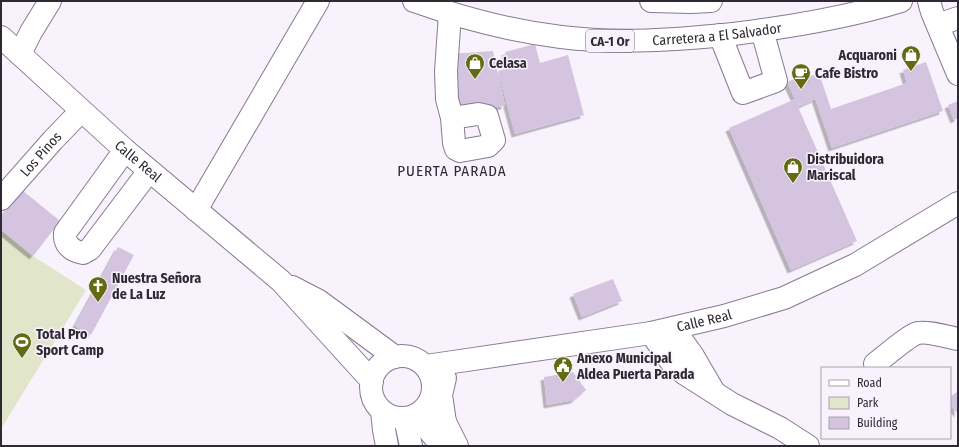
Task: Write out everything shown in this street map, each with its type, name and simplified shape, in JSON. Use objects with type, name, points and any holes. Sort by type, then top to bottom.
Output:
[{"type":"main road","points":[[20,54],[31,32],[50,1]]},
{"type":"main road","points":[[196,210],[318,1]]},
{"type":"main road","name":"Carretera a El Salvador","points":[[414,1],[450,14],[520,30],[561,37],[618,41],[693,38],[796,26],[901,1]]},
{"type":"main road","points":[[651,1],[711,1]]},
{"type":"main road","points":[[929,1],[948,21],[958,74]]},
{"type":"main road","points":[[450,14],[446,71],[447,99],[452,118]]},
{"type":"main road","points":[[720,35],[743,93],[776,81],[762,30]]},
{"type":"main road","name":"Calle Real","points":[[1,37],[124,150],[280,281],[372,381]]},
{"type":"main road","name":"Los Pinos","points":[[1,199],[53,140],[81,111]]},
{"type":"main road","points":[[124,150],[64,233],[64,240],[69,247],[78,252],[83,253],[88,251],[150,171]]},
{"type":"main road","name":"Calle Real","points":[[426,366],[651,333],[724,316],[784,298],[855,265],[958,203]]},
{"type":"main road","name":"Calle Real","points":[[280,281],[319,301],[395,357]]},
{"type":"main road","points":[[673,328],[693,356],[715,393]]},
{"type":"main road","points":[[876,364],[910,336],[917,333],[923,332],[958,339]]},
{"type":"main road","points":[[651,333],[672,363],[696,382],[732,404],[780,428],[808,446]]},
{"type":"main road","points":[[404,356],[419,361],[426,366],[433,382],[433,391],[431,400],[425,409],[410,417],[390,416],[382,411],[373,397],[371,389],[375,373],[380,366],[387,360],[404,356]]},
{"type":"main road","points":[[445,422],[441,395],[446,375],[469,360]]},
{"type":"main road","points":[[431,400],[445,422],[457,446]]},
{"type":"main road","points":[[382,411],[387,446]]},
{"type":"main road","points":[[410,417],[411,446]]},
{"type":"main road","points":[[410,417],[442,446]]},
{"type":"green space","name":"Total Pro Sport Camp","points":[[23,191],[60,221],[33,256],[86,290],[1,429],[1,216]]},
{"type":"building","points":[[535,44],[540,63],[568,55],[584,115],[515,134],[498,71],[509,68],[505,52]]},
{"type":"building","name":"Celasa","points":[[493,51],[505,106],[452,110],[450,54]]},
{"type":"building","points":[[926,62],[943,111],[832,148],[808,77],[819,73],[831,109],[907,83],[903,70]]},
{"type":"building","name":"Distribuidora Mariscal","points":[[805,74],[815,99],[798,107],[857,241],[791,270],[729,128],[795,99],[787,82]]},
{"type":"building","points":[[958,101],[958,118],[954,120],[948,105]]},
{"type":"building","points":[[23,191],[60,221],[33,256],[1,230],[1,216]]},
{"type":"building","name":"Nuestra Señora de La Luz","points":[[118,247],[134,255],[91,335],[75,326]]},
{"type":"building","points":[[613,279],[622,301],[582,317],[573,294]]},
{"type":"building","name":"Anexo Municipal Aldea Puerta Parada","points":[[573,372],[586,390],[574,400],[547,405],[544,377]]},
{"type":"building","points":[[958,391],[958,414],[951,405],[951,396]]},
{"type":"place","name":"Acquaroni","points":[[911,72]]},
{"type":"place","name":"Celasa","points":[[475,80]]},
{"type":"place","name":"Cafe Bistro","points":[[801,90]]},
{"type":"place","name":"Distribuidora Mariscal","points":[[793,184]]},
{"type":"place","name":"Nuestra Señora de La Luz","points":[[98,303]]},
{"type":"place","name":"Total Pro Sport Camp","points":[[22,359]]},
{"type":"place","name":"Anexo Municipal Aldea Puerta Parada","points":[[563,383]]},
{"type":"district","name":"PUERTA PARADA","points":[[452,171]]}]
